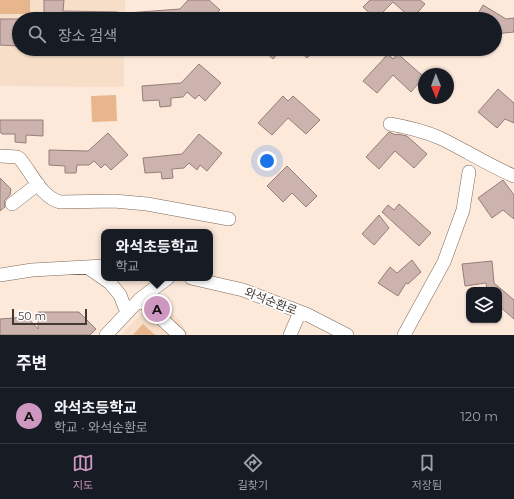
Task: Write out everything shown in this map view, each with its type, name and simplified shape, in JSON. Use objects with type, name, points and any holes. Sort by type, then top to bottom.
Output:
[{"type":"street","points":[[390,124],[414,129],[439,138],[488,165],[514,176]]},
{"type":"street","points":[[0,156],[17,157],[20,159],[46,195],[60,202],[114,200],[147,204],[230,219]]},
{"type":"street","points":[[404,335],[446,256],[463,210],[469,172]]},
{"type":"street","points":[[12,204],[38,184]]},
{"type":"street","points":[[0,275],[32,270],[101,266]]},
{"type":"street","points":[[87,267],[101,277]]},
{"type":"street","points":[[107,281],[120,295],[127,314]]},
{"type":"street","points":[[106,335],[140,299],[164,281]]},
{"type":"street","name":"와석순환로","points":[[204,281],[243,290],[300,312],[347,335]]},
{"type":"street","points":[[140,299],[179,335]]},
{"type":"street","points":[[290,335],[300,312]]},
{"type":"shaded area","points":[[0,0],[125,0],[125,12],[12,12],[12,56],[124,56],[124,87],[0,86]]},
{"type":"shaded area","points":[[0,0],[30,0],[30,12],[0,14]]},
{"type":"shaded area","points":[[116,95],[117,121],[92,122],[91,96]]},
{"type":"shaded area","points":[[156,299],[179,320],[189,335],[121,335]]},
{"type":"shaded area","points":[[143,324],[155,335],[133,335]]},
{"type":"building","points":[[44,0],[64,0],[63,11],[118,12],[44,12]]},
{"type":"building","points":[[188,0],[209,0],[220,10],[218,12],[140,12],[180,9]]},
{"type":"building","points":[[370,0],[420,0],[425,4],[418,12],[404,12],[393,2],[383,12],[368,12],[363,7]]},
{"type":"building","points":[[483,5],[494,12],[479,12]]},
{"type":"building","points":[[502,17],[506,19],[514,18],[514,32],[502,33]]},
{"type":"building","points":[[0,19],[12,19],[12,46],[0,45]]},
{"type":"building","points":[[386,56],[390,56],[393,59],[396,56],[400,56],[418,72],[418,84],[411,92],[393,75],[377,93],[363,81]]},
{"type":"building","points":[[199,64],[221,83],[205,101],[199,95],[195,99],[187,92],[183,97],[171,98],[171,106],[160,107],[159,100],[143,101],[142,86],[181,83]]},
{"type":"building","points":[[498,89],[514,103],[514,123],[505,119],[497,128],[478,112]]},
{"type":"building","points":[[283,96],[288,101],[293,96],[320,120],[306,134],[288,118],[272,135],[258,123]]},
{"type":"building","points":[[0,120],[43,120],[43,136],[26,135],[26,143],[15,142],[15,134],[2,134],[0,132]]},
{"type":"building","points":[[389,132],[396,135],[407,136],[427,154],[414,168],[395,151],[379,169],[366,157]]},
{"type":"building","points":[[108,133],[128,155],[111,170],[105,164],[101,168],[94,161],[89,165],[77,165],[76,173],[65,173],[65,166],[49,165],[49,150],[88,151]]},
{"type":"building","points":[[199,134],[222,153],[207,171],[200,165],[197,170],[189,163],[184,168],[172,169],[173,178],[162,179],[161,172],[145,173],[143,158],[182,154]]},
{"type":"building","points":[[287,166],[317,196],[306,207],[292,193],[283,202],[267,186]]},
{"type":"building","points":[[0,178],[11,189],[10,195],[4,201],[5,207],[0,211]]},
{"type":"building","points":[[503,180],[514,195],[514,219],[503,210],[492,218],[478,198]]},
{"type":"building","points":[[399,204],[431,233],[419,246],[382,212],[388,205],[394,210]]},
{"type":"building","points":[[379,215],[389,228],[374,245],[362,234]]},
{"type":"building","points":[[412,260],[421,272],[408,284],[406,283],[398,296],[378,283],[390,267],[397,273]]},
{"type":"building","points":[[492,261],[494,283],[499,287],[487,287],[486,283],[465,286],[462,264]]},
{"type":"building","points":[[502,290],[514,300],[514,319],[502,309]]},
{"type":"building","points":[[38,312],[79,312],[96,329],[90,335],[0,335],[0,319],[27,317],[38,329]]},
{"type":"place","name":"와석초등학교","points":[[157,309]]}]
